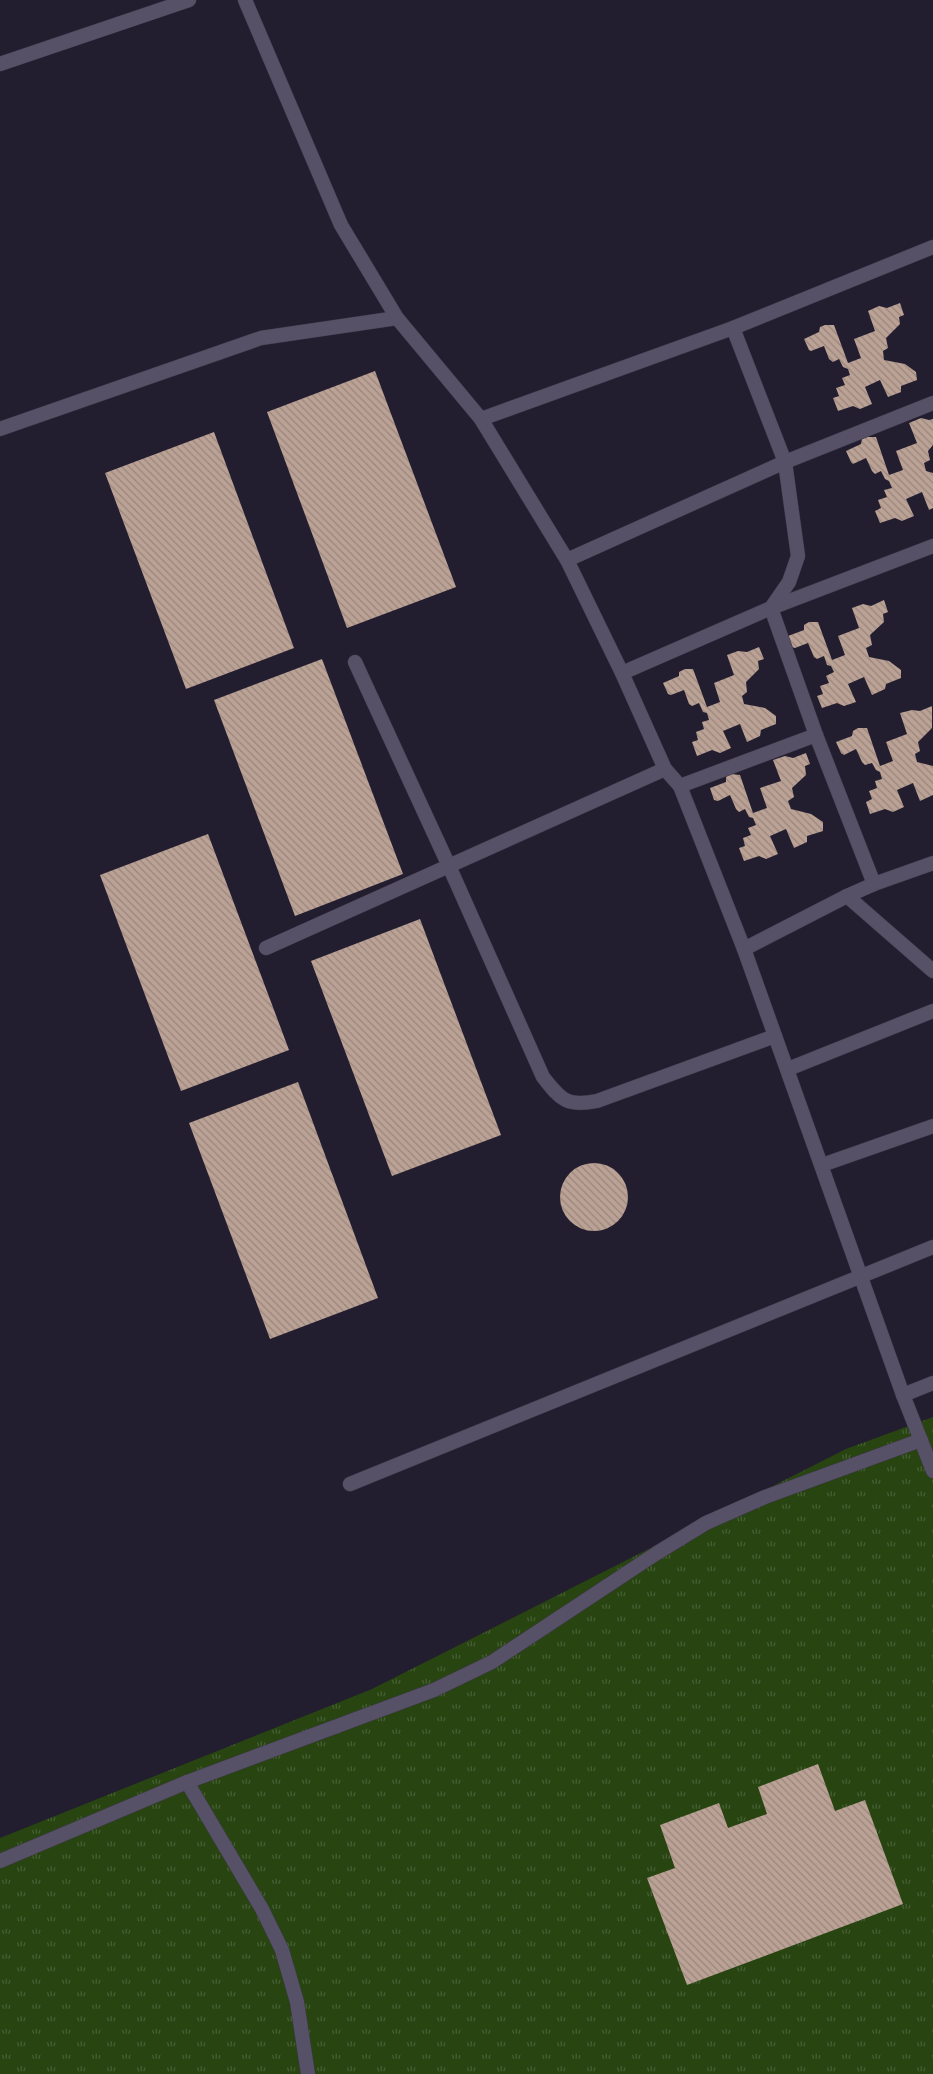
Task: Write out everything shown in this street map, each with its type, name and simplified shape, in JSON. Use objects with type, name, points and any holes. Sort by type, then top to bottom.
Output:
[{"type":"street","points":[[0,64],[189,0]]},
{"type":"street","points":[[245,0],[341,226],[396,318],[481,419],[567,560],[622,673],[665,769],[680,786],[744,949],[903,1395],[933,1471]]},
{"type":"street","points":[[481,419],[733,328],[933,247]]},
{"type":"street","points":[[0,429],[261,338],[396,318]]},
{"type":"street","points":[[733,328],[785,462],[798,556],[789,582],[771,608]]},
{"type":"street","points":[[567,560],[785,462],[933,403]]},
{"type":"street","points":[[622,673],[771,608],[933,546]]},
{"type":"street","points":[[771,608],[816,735],[874,884]]},
{"type":"street","points":[[355,662],[543,1077],[558,1097],[580,1105],[597,1101],[775,1036]]},
{"type":"street","points":[[680,786],[816,735]]},
{"type":"street","points":[[266,948],[665,769]]},
{"type":"street","points":[[744,949],[847,896],[874,884],[933,863]]},
{"type":"street","points":[[847,896],[933,971]]},
{"type":"street","points":[[788,1069],[933,1011]]},
{"type":"street","points":[[822,1165],[933,1126]]},
{"type":"street","points":[[350,1484],[933,1247]]},
{"type":"street","points":[[903,1395],[933,1384]]},
{"type":"street","points":[[0,1861],[187,1782],[434,1690],[492,1662],[657,1553],[706,1523],[765,1497],[920,1440]]},
{"type":"street","points":[[187,1782],[262,1909],[282,1950],[297,2002],[308,2074]]},
{"type":"green space","points":[[933,1417],[933,2074],[0,2074],[0,1838],[372,1689],[846,1449]]},
{"type":"building","points":[[900,303],[904,315],[899,317],[900,324],[886,338],[888,348],[883,351],[884,360],[905,364],[916,372],[917,380],[901,386],[901,392],[888,397],[880,380],[865,387],[872,404],[860,409],[853,406],[838,411],[833,398],[839,396],[836,388],[845,385],[842,378],[850,375],[848,369],[843,367],[839,359],[833,362],[829,359],[824,346],[809,350],[804,339],[819,332],[820,327],[834,325],[848,363],[861,358],[854,339],[875,331],[868,311],[879,306],[887,308]]},
{"type":"building","points":[[375,371],[456,587],[347,628],[267,412]]},
{"type":"building","points":[[921,418],[933,419],[933,445],[928,451],[930,460],[924,463],[926,471],[933,473],[933,508],[929,510],[922,492],[906,499],[914,516],[902,521],[895,518],[880,523],[875,511],[881,508],[878,500],[887,497],[884,490],[892,488],[889,481],[885,479],[881,471],[875,474],[872,471],[866,458],[853,464],[846,451],[861,444],[862,439],[876,437],[889,475],[903,470],[896,451],[917,443],[909,423]]},
{"type":"building","points":[[214,432],[294,648],[186,689],[105,473]]},
{"type":"building","points":[[884,600],[888,612],[883,614],[884,622],[870,635],[872,645],[866,648],[869,657],[889,661],[901,670],[901,678],[886,684],[885,689],[872,695],[864,677],[848,684],[856,702],[844,706],[837,703],[822,708],[817,696],[823,694],[820,686],[829,683],[826,676],[834,672],[831,666],[827,665],[824,656],[817,659],[814,657],[808,643],[795,648],[792,647],[788,636],[804,630],[804,625],[809,622],[818,622],[832,660],[845,655],[838,636],[859,628],[852,608],[863,604],[871,606]]},
{"type":"building","points":[[759,647],[764,659],[758,661],[759,669],[746,682],[747,692],[742,696],[744,704],[765,708],[776,716],[776,724],[761,730],[760,736],[747,742],[740,724],[723,731],[731,748],[720,753],[712,750],[697,756],[692,742],[698,740],[696,732],[704,729],[702,722],[709,720],[707,713],[703,712],[699,703],[692,706],[689,704],[684,690],[671,695],[668,694],[663,683],[679,676],[679,672],[685,669],[693,669],[707,707],[720,702],[714,683],[734,675],[727,655],[738,651],[747,652]]},
{"type":"building","points":[[322,659],[403,874],[295,916],[214,700]]},
{"type":"building","points":[[932,706],[932,728],[918,742],[920,751],[915,754],[917,762],[933,766],[933,795],[920,801],[913,783],[897,790],[904,807],[893,812],[885,809],[870,814],[866,802],[872,799],[869,791],[877,788],[875,781],[882,779],[880,772],[876,770],[872,763],[865,765],[856,749],[844,755],[841,753],[836,742],[852,736],[853,731],[858,728],[867,728],[880,766],[893,761],[886,742],[907,734],[900,713],[912,710],[920,711]]},
{"type":"building","points":[[806,753],[810,764],[805,766],[806,775],[792,788],[794,797],[788,801],[791,809],[811,814],[823,822],[823,831],[807,836],[807,842],[794,848],[786,829],[770,836],[778,854],[766,859],[759,856],[744,861],[739,848],[745,846],[743,838],[751,835],[748,828],[756,825],[753,818],[749,817],[745,809],[739,812],[736,809],[730,795],[718,801],[714,800],[710,788],[726,782],[726,777],[731,774],[740,775],[753,813],[767,808],[760,788],[781,781],[773,760],[785,756],[793,758]]},
{"type":"building","points":[[208,834],[289,1050],[181,1091],[100,875]]},
{"type":"building","points":[[420,919],[501,1135],[392,1176],[311,961]]},
{"type":"building","points":[[298,1082],[378,1298],[270,1339],[189,1123]]},
{"type":"building","points":[[594,1163],[607,1166],[618,1173],[625,1184],[628,1197],[625,1210],[618,1221],[607,1228],[594,1231],[581,1228],[570,1221],[563,1210],[560,1197],[563,1184],[570,1173],[581,1166]]},
{"type":"building","points":[[818,1764],[835,1811],[865,1800],[903,1904],[687,1985],[647,1878],[675,1868],[660,1825],[719,1803],[728,1828],[767,1814],[758,1787]]}]
